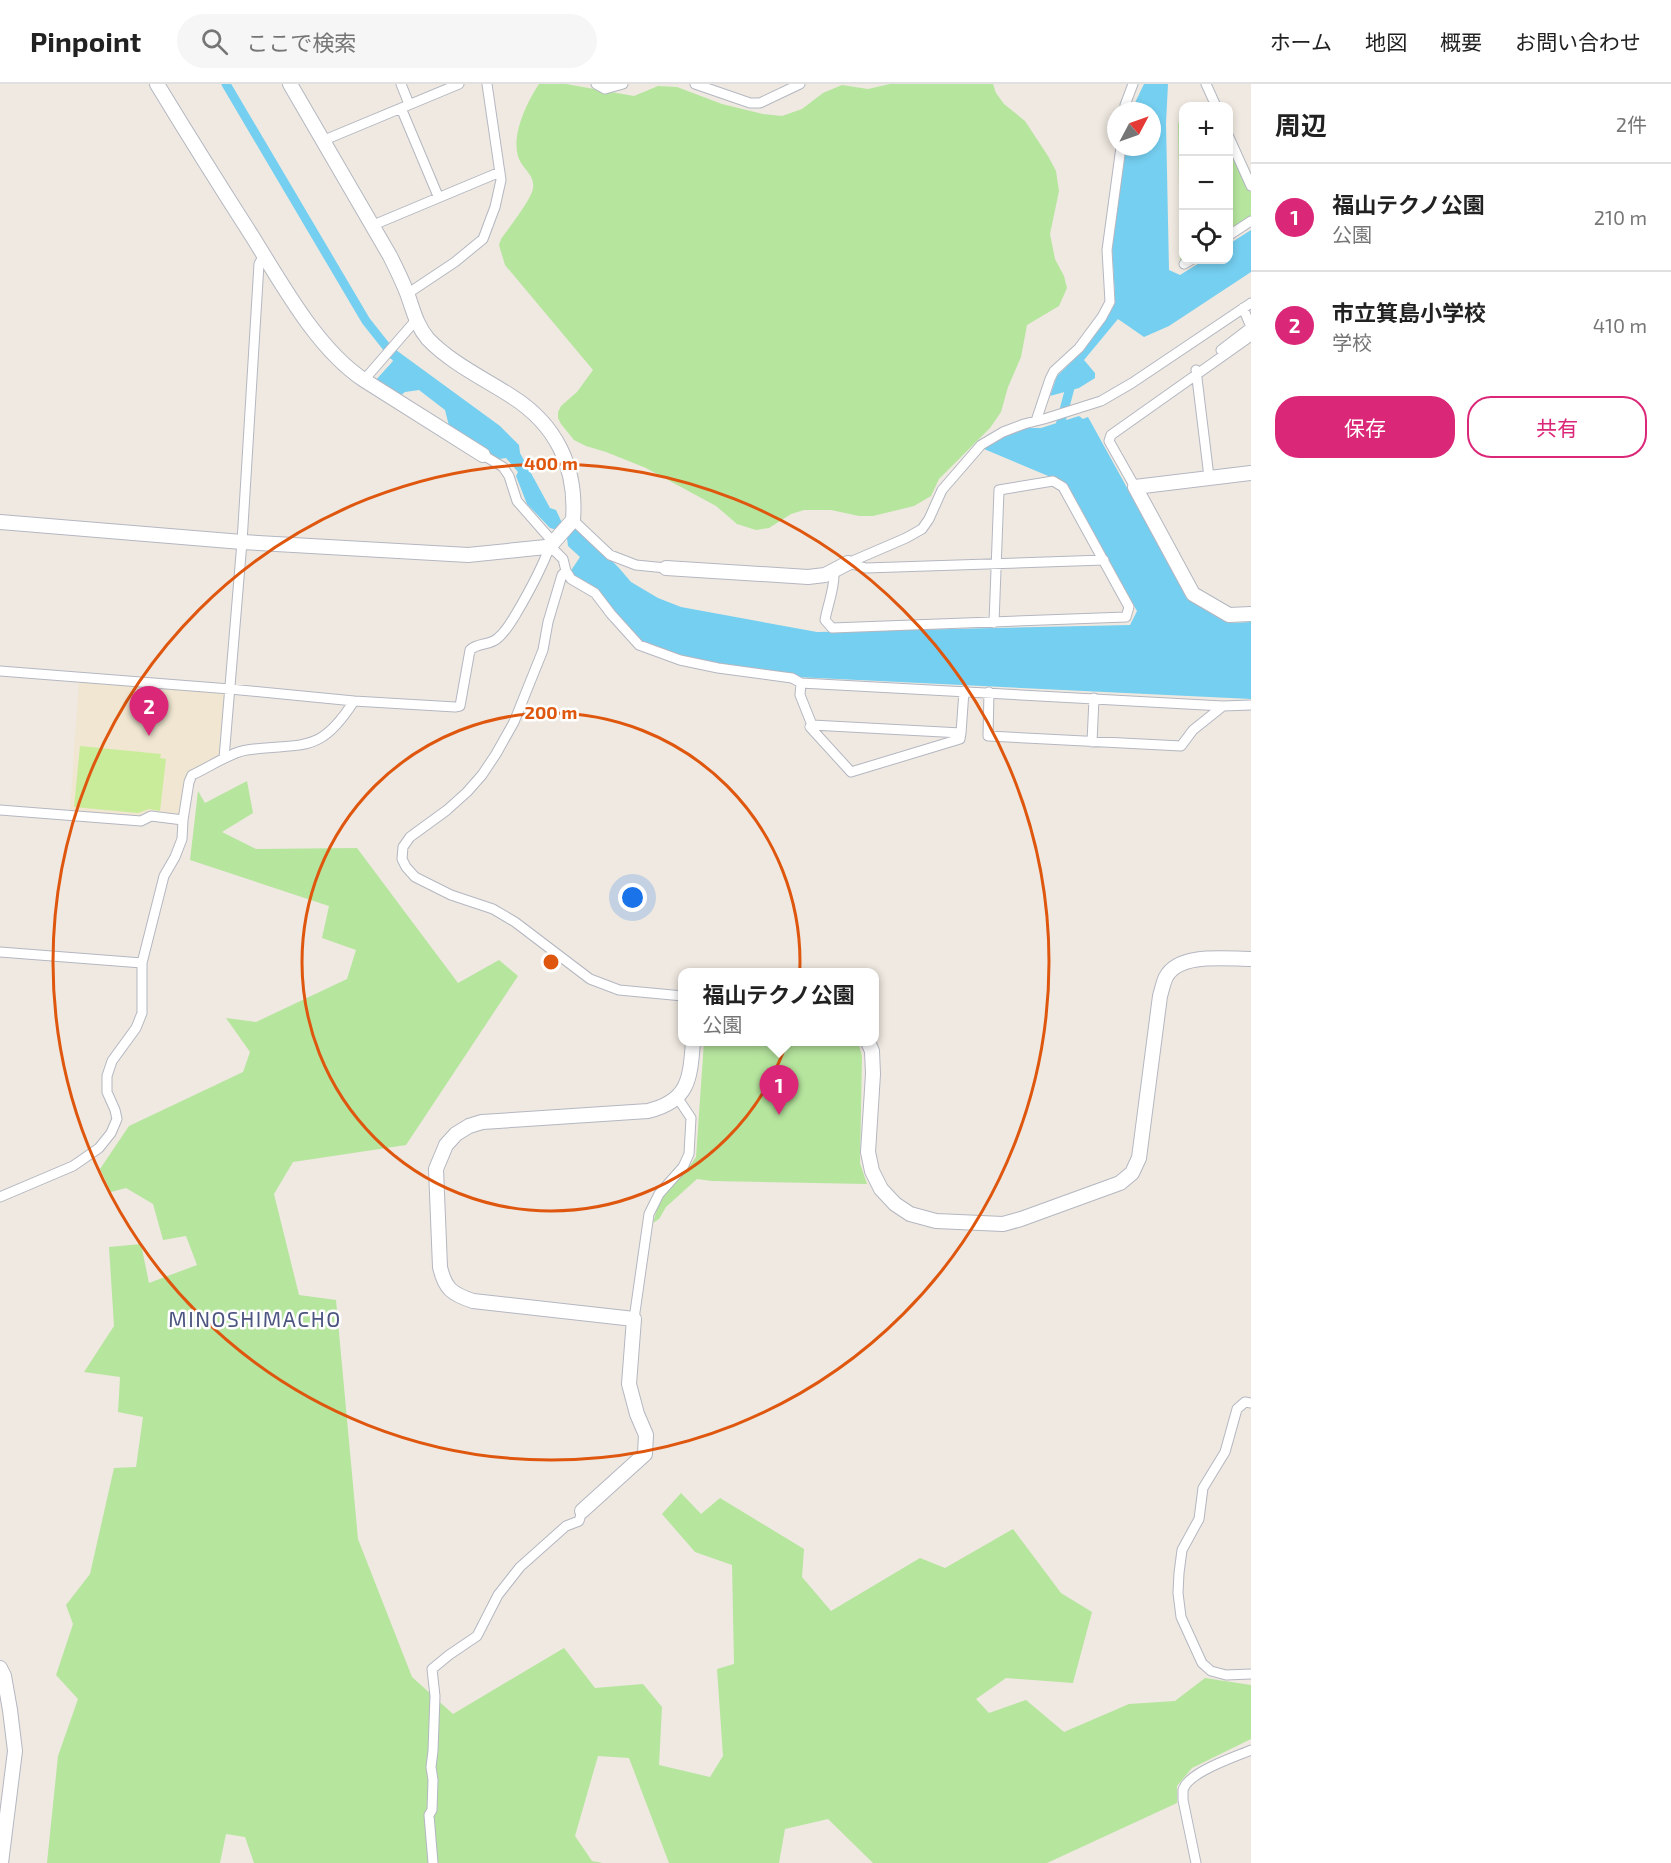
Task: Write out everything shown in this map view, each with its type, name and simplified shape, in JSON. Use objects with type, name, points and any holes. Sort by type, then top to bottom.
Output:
[{"type":"street","points":[[157,84],[264,255],[324,345],[348,370],[503,467],[509,476],[517,501],[563,559],[571,579],[595,593],[623,629],[639,645],[680,660],[718,668],[792,678],[801,683],[1222,706],[1251,705]]},
{"type":"street","points":[[290,84],[390,256],[422,332],[446,355],[514,398],[539,419],[553,435],[564,454],[571,479],[573,520],[610,555],[636,565],[666,568],[808,577],[825,575],[922,529],[942,490],[981,445],[1003,432],[1024,424],[1101,401],[1132,383],[1247,306],[1251,327],[1196,370],[1209,477]]},
{"type":"street","points":[[401,84],[405,106],[438,196]]},
{"type":"street","points":[[322,141],[459,84]]},
{"type":"street","points":[[407,294],[483,239],[495,207],[501,180],[487,84]]},
{"type":"street","points":[[596,84],[605,88],[623,84]]},
{"type":"street","points":[[695,84],[718,88],[750,103],[760,103],[800,84]]},
{"type":"street","points":[[1126,102],[1133,84]]},
{"type":"street","points":[[1206,84],[1214,102]]},
{"type":"street","points":[[1233,146],[1251,186]]},
{"type":"street","points":[[1040,420],[1054,371],[1079,348],[1110,302],[1107,250],[1121,156]]},
{"type":"street","points":[[371,226],[438,196],[500,172]]},
{"type":"street","points":[[1233,233],[1251,221]]},
{"type":"street","points":[[224,758],[242,542],[259,264],[264,255]]},
{"type":"street","points":[[364,380],[416,320]]},
{"type":"street","points":[[1251,337],[1111,435],[1109,441],[1193,594],[1229,615],[1251,614]]},
{"type":"street","points":[[1135,487],[1251,473]]},
{"type":"street","points":[[834,571],[835,584],[825,620],[832,628],[994,623],[1126,617],[1129,607],[1104,560],[1064,487],[1053,481],[999,490],[994,623]]},
{"type":"street","points":[[0,671],[354,701],[460,706],[470,650],[478,645],[490,644],[500,637],[542,567],[551,544],[573,520]]},
{"type":"street","points":[[0,522],[242,542],[468,555],[534,549],[551,544]]},
{"type":"street","points":[[848,563],[866,568],[1104,560]]},
{"type":"street","points":[[566,571],[562,575],[550,614],[543,650],[514,722],[501,746],[482,775],[467,792],[410,837],[403,847],[402,859],[415,877],[451,895],[493,909],[590,979],[619,990],[678,996]]},
{"type":"street","points":[[801,683],[800,695],[812,725],[810,727],[851,772],[960,739],[964,691]]},
{"type":"street","points":[[989,692],[988,736],[1181,746],[1193,730],[1222,706]]},
{"type":"street","points":[[1092,742],[1094,698]]},
{"type":"street","points":[[0,1197],[73,1166],[99,1148],[111,1133],[117,1119],[106,1092],[107,1076],[112,1061],[136,1028],[142,1013],[142,963],[164,876],[182,839],[183,820],[192,775],[245,750],[298,746],[319,740],[336,725],[354,701]]},
{"type":"street","points":[[812,725],[961,733]]},
{"type":"street","points":[[0,810],[141,821],[151,816],[183,820]]},
{"type":"street","points":[[0,952],[142,963]]},
{"type":"street","points":[[870,1046],[873,1074],[868,1152],[872,1172],[881,1189],[895,1204],[910,1214],[936,1221],[1004,1224],[1120,1183],[1132,1173],[1139,1158],[1160,996],[1166,977],[1175,967],[1198,959],[1251,959]]},
{"type":"street","points":[[634,1319],[472,1301],[457,1296],[443,1281],[440,1266],[436,1169],[446,1145],[456,1134],[469,1126],[482,1122],[648,1111],[664,1107],[677,1097],[687,1084],[692,1067],[693,1046]]},
{"type":"street","points":[[433,1863],[429,1815],[432,1810],[431,1767],[435,1695],[432,1669],[448,1654],[477,1635],[498,1594],[520,1567],[566,1526],[579,1521],[582,1511],[645,1454],[646,1435],[629,1384],[634,1319],[649,1214],[659,1194],[683,1167],[689,1154],[690,1118],[677,1097]]},
{"type":"street","points":[[1251,1403],[1245,1402],[1237,1409],[1225,1452],[1203,1488],[1198,1519],[1182,1550],[1178,1593],[1181,1617],[1202,1663],[1211,1671],[1226,1675],[1251,1674]]},
{"type":"street","points":[[0,1668],[4,1676],[15,1751],[1,1863]]},
{"type":"street","points":[[1196,1863],[1184,1789],[1189,1781],[1201,1772],[1251,1750]]},
{"type":"shaded area","points":[[79,679],[226,693],[222,754],[186,773],[178,817],[149,812],[139,816],[70,811]]},
{"type":"green space","points":[[539,84],[566,84],[634,96],[658,86],[677,87],[722,104],[782,116],[802,109],[823,93],[842,85],[868,89],[890,84],[993,84],[1004,104],[1025,121],[1056,171],[1059,191],[1050,234],[1055,259],[1064,276],[1067,288],[1059,306],[1027,325],[1021,357],[1008,387],[1001,412],[990,428],[939,479],[931,496],[914,506],[873,516],[859,516],[831,510],[804,510],[791,514],[769,528],[756,530],[737,524],[716,506],[646,468],[574,440],[561,424],[558,412],[593,370],[505,265],[499,245],[532,193],[531,176],[519,159],[517,141],[521,120]]},
{"type":"green space","points":[[1179,122],[1179,192],[1178,123]]},
{"type":"green space","points":[[1233,153],[1251,193],[1251,218],[1233,229]]},
{"type":"green space","points":[[80,746],[161,754],[160,758],[166,759],[160,811],[149,809],[138,813],[74,807]]},
{"type":"green space","points":[[247,781],[253,813],[222,832],[256,849],[357,848],[458,983],[499,960],[518,976],[406,1145],[293,1162],[274,1194],[299,1295],[336,1300],[358,1539],[412,1677],[453,1714],[564,1648],[595,1688],[643,1684],[662,1707],[659,1765],[710,1777],[723,1756],[717,1669],[734,1664],[732,1565],[695,1552],[662,1514],[681,1493],[701,1514],[720,1498],[804,1549],[802,1577],[831,1611],[920,1558],[945,1568],[1013,1529],[1061,1593],[1092,1612],[1073,1683],[1006,1678],[976,1699],[989,1713],[1026,1700],[1064,1732],[1129,1704],[1175,1701],[1205,1678],[1251,1685],[1251,1739],[1192,1768],[1177,1786],[1177,1803],[1047,1863],[873,1863],[828,1819],[785,1829],[779,1863],[669,1863],[629,1758],[598,1756],[575,1836],[592,1861],[603,1863],[254,1863],[245,1837],[226,1834],[220,1863],[47,1863],[58,1756],[78,1699],[56,1675],[73,1624],[66,1605],[90,1574],[114,1468],[136,1467],[143,1417],[118,1412],[120,1377],[84,1372],[114,1326],[109,1247],[141,1244],[149,1283],[197,1265],[186,1236],[163,1240],[153,1204],[126,1188],[111,1192],[100,1169],[129,1126],[243,1072],[250,1052],[226,1018],[256,1022],[347,979],[356,950],[322,938],[329,906],[190,860],[198,791],[205,803]]},
{"type":"green space","points":[[704,1046],[859,1046],[862,1056],[860,1163],[867,1184],[697,1179],[666,1207],[659,1219],[653,1223],[661,1199],[696,1157]]},
{"type":"water","points":[[1144,84],[1168,84],[1166,123],[1169,270],[1180,275],[1198,264],[1233,264],[1233,241],[1251,230],[1251,272],[1169,326],[1144,337],[1118,319],[1084,360],[1095,373],[1095,378],[1079,388],[1050,396],[1057,376],[1084,350],[1110,311],[1115,297],[1112,248],[1125,156],[1161,156],[1161,102],[1135,102]]},
{"type":"water","points":[[396,350],[500,426],[519,445],[520,453],[550,508],[556,510],[563,525],[557,530],[550,528],[527,504],[516,476],[518,472],[506,458],[499,459],[449,426],[445,410],[419,390],[405,392],[400,396],[375,381],[393,361],[390,356]]},
{"type":"water","points":[[1079,416],[1083,419],[1088,417],[1189,600],[1231,623],[1251,622],[1251,699],[796,677],[711,663],[677,656],[641,644],[573,578],[570,572],[580,557],[568,546],[567,538],[575,529],[581,530],[631,582],[658,598],[681,607],[817,632],[1130,625],[1137,611],[1065,483],[984,449],[998,438],[1026,428],[1041,428]]},
{"type":"waterway","points":[[226,84],[366,321],[393,355]]},
{"type":"waterway","points":[[1058,433],[1072,380]]},
{"type":"place","name":"市立箕島小学校","points":[[149,736]]},
{"type":"place","name":"福山テクノ公園","points":[[779,1115]]},
{"type":"district","name":"MINOSHIMACHO","points":[[255,1318]]}]
